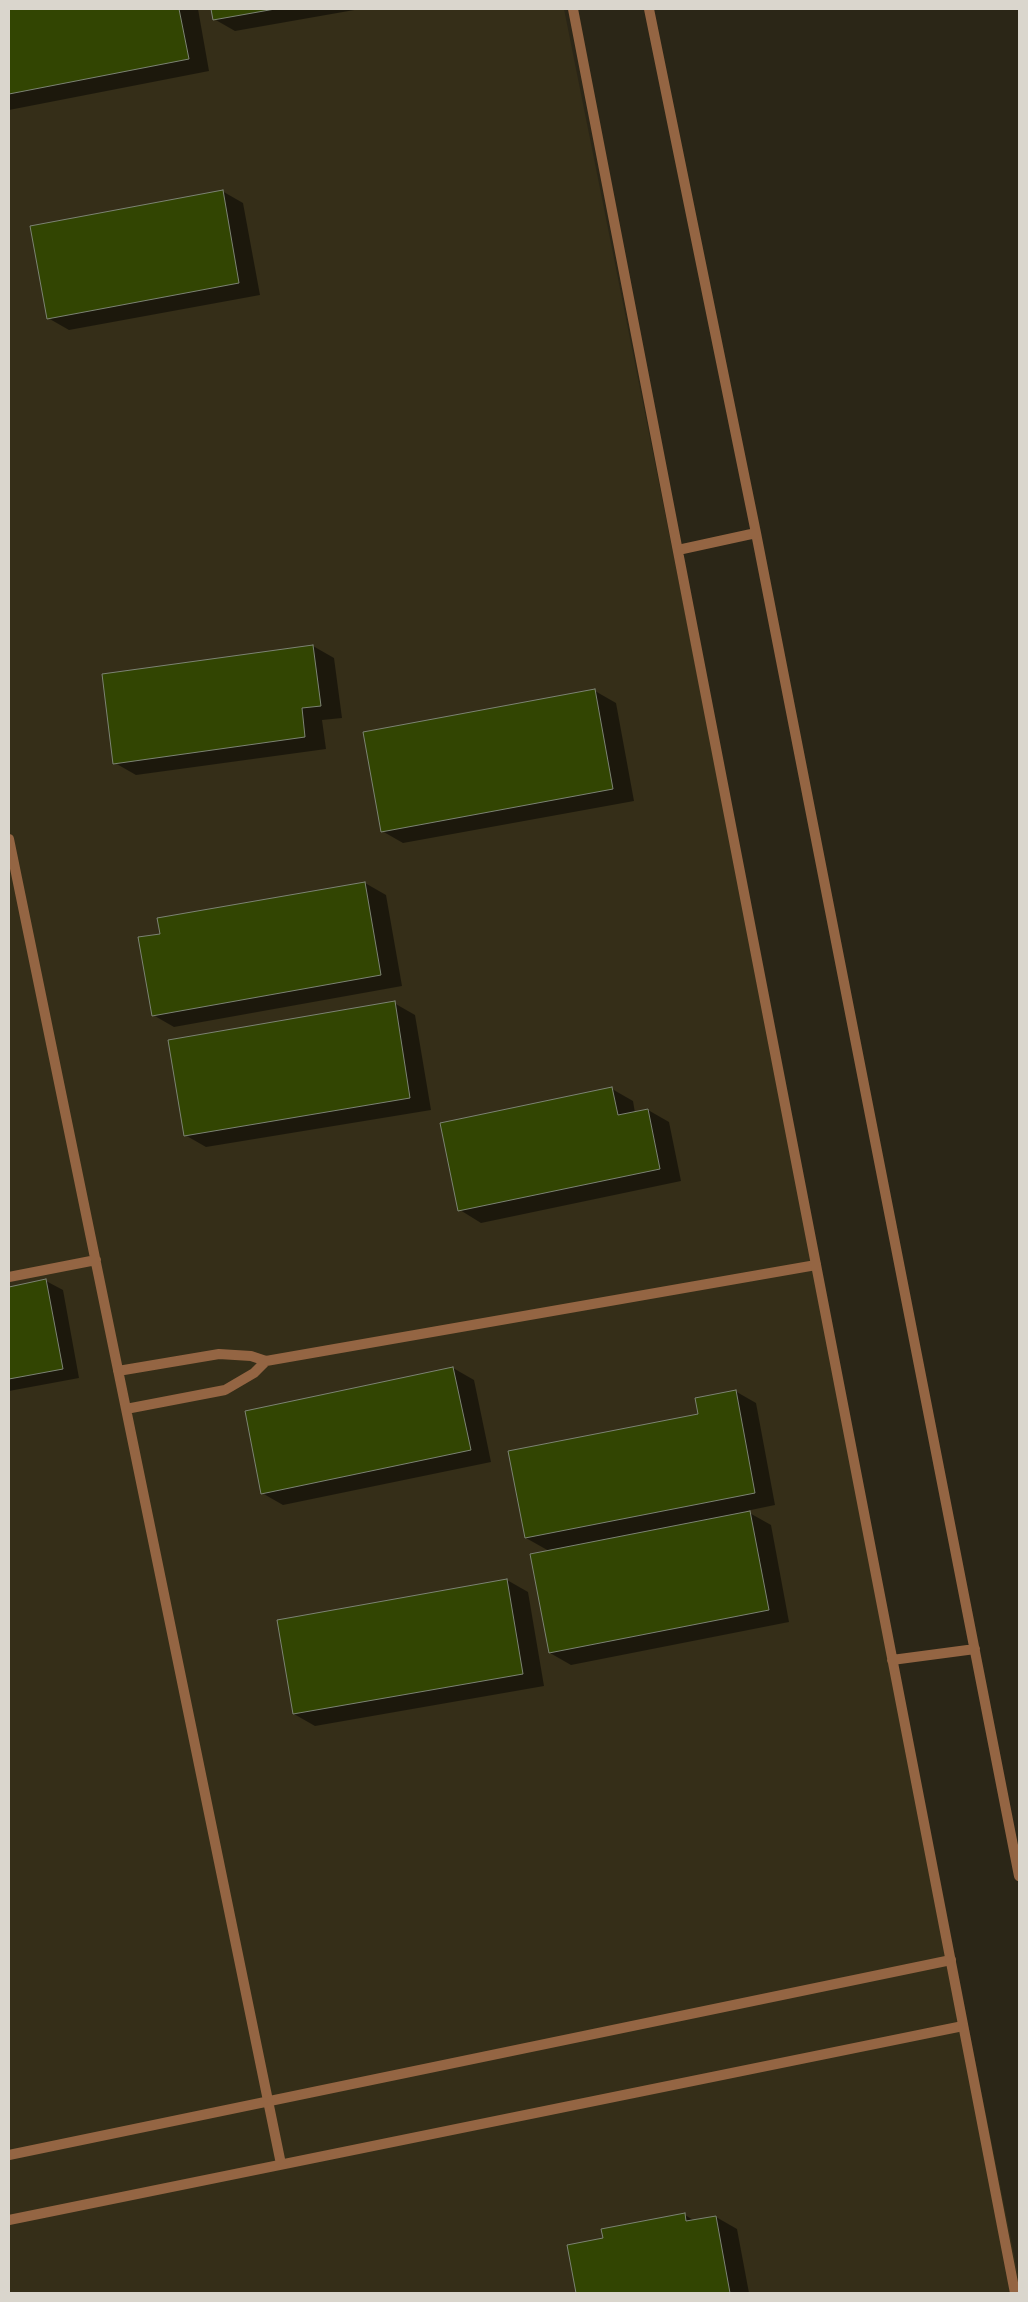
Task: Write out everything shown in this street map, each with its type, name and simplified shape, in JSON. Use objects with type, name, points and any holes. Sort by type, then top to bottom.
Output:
[{"type":"street","points":[[573,9],[1015,2293]]},
{"type":"street","points":[[649,9],[756,534],[1019,1876]]},
{"type":"street","points":[[678,550],[756,534]]},
{"type":"street","points":[[9,839],[281,2164]]},
{"type":"street","points":[[9,1277],[96,1260]]},
{"type":"street","points":[[118,1371],[219,1354],[251,1356],[266,1361],[816,1264]]},
{"type":"street","points":[[126,1409],[225,1390],[254,1373],[266,1361]]},
{"type":"street","points":[[892,1660],[975,1649]]},
{"type":"street","points":[[9,2155],[951,1960]]},
{"type":"street","points":[[9,2220],[963,2026]]},
{"type":"shaded area","points":[[9,9],[564,9],[1019,2279],[1019,2293],[9,2293]]},
{"type":"building","points":[[9,9],[179,9],[189,59],[9,94]]},
{"type":"building","points":[[211,9],[275,9],[213,20]]},
{"type":"building","points":[[223,190],[239,283],[47,319],[30,226]]},
{"type":"building","points":[[313,645],[321,706],[302,708],[305,737],[113,764],[102,674]]},
{"type":"building","points":[[595,689],[613,789],[381,832],[363,732]]},
{"type":"building","points":[[365,882],[381,975],[152,1016],[138,937],[160,934],[157,918]]},
{"type":"building","points":[[395,1001],[410,1098],[184,1136],[168,1040]]},
{"type":"building","points":[[612,1087],[618,1115],[648,1109],[660,1169],[458,1211],[440,1123]]},
{"type":"building","points":[[46,1279],[63,1369],[9,1379],[9,1287]]},
{"type":"building","points":[[453,1367],[471,1450],[261,1494],[245,1411]]},
{"type":"building","points":[[736,1390],[755,1493],[525,1538],[508,1451],[698,1414],[695,1398]]},
{"type":"building","points":[[750,1511],[769,1610],[549,1653],[530,1554]]},
{"type":"building","points":[[507,1579],[523,1674],[293,1714],[277,1620]]},
{"type":"building","points":[[685,2213],[686,2221],[716,2216],[730,2293],[576,2293],[567,2245],[603,2238],[601,2229]]}]
